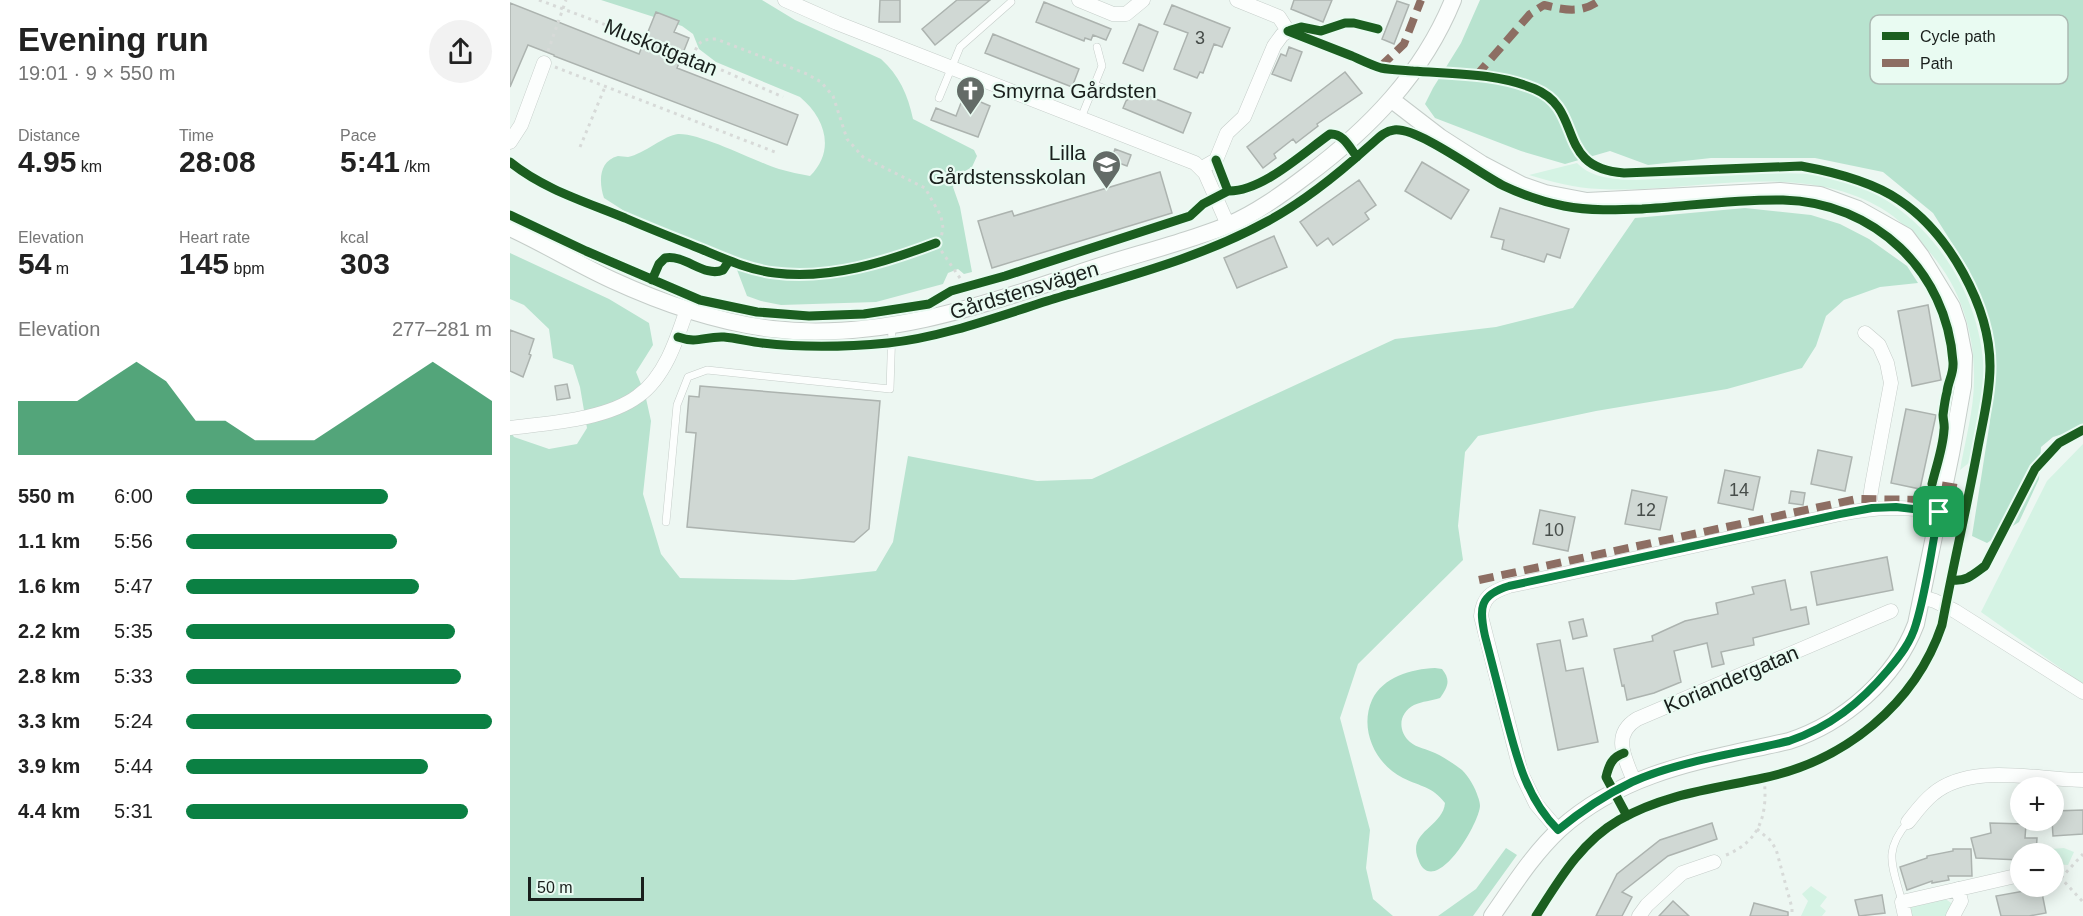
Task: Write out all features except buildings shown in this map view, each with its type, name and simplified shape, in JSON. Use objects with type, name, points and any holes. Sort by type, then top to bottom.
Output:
[{"type":"street","points":[[785,0],[837,23],[1195,163],[1202,168],[1227,225]]},
{"type":"street","points":[[1079,0],[1113,14],[1126,14],[1143,0]]},
{"type":"street","points":[[1202,168],[1216,160],[1227,133],[1244,117],[1274,46],[1288,31],[1279,17],[1237,0]]},
{"type":"street","name":"Gårdstensvägen","points":[[510,228],[612,280],[728,322],[774,329],[855,330],[892,326],[973,306],[1167,246],[1227,225],[1277,198],[1336,154],[1392,100],[1427,53],[1453,0]]},
{"type":"street","points":[[510,142],[521,125],[544,63]]},
{"type":"street","points":[[1392,100],[1440,137],[1482,164],[1522,185],[1545,193],[1587,201],[1780,191],[1820,195],[1866,213],[1906,236],[1922,256],[1952,307],[1964,356],[1963,386],[1916,624],[1906,647],[1872,689],[1845,713],[1808,735],[1674,768],[1634,781],[1591,804],[1558,830],[1535,856],[1492,916]]},
{"type":"street","points":[[510,428],[596,414],[639,396],[661,370],[678,337],[687,309]]},
{"type":"street","points":[[1865,333],[1880,345],[1891,383],[1870,498],[1872,508]]},
{"type":"street","points":[[1558,830],[1536,804],[1521,773],[1481,616],[1485,599],[1490,594],[1515,585],[1872,508],[1896,507],[1939,512]]},
{"type":"street","points":[[1922,597],[1954,611],[2083,692]]},
{"type":"street","name":"Koriandergatan","points":[[1634,781],[1623,753],[1621,741],[1627,725],[1892,611]]},
{"type":"street","points":[[1908,822],[1934,793],[1950,783],[1965,779],[1987,776],[2083,780]]},
{"type":"street","points":[[1640,916],[1647,905],[1682,873],[1714,862]]},
{"type":"street","points":[[1905,916],[1902,902],[2010,877]]},
{"type":"street","points":[[1953,916],[1961,901],[1958,889]]},
{"type":"lane","points":[[939,98],[960,47],[1011,2]]},
{"type":"lane","points":[[1081,119],[1102,66],[1097,48]]},
{"type":"lane","points":[[1095,85],[1125,96]]},
{"type":"lane","points":[[666,522],[677,405],[688,377],[707,370],[890,389],[892,326]]},
{"type":"lane","points":[[1902,902],[1891,851],[1897,836],[1908,822]]},
{"type":"path","points":[[566,0],[544,63],[775,152]]},
{"type":"path","points":[[692,57],[700,42],[706,39],[716,39],[807,74],[821,82],[833,96],[847,139],[863,157],[925,188],[941,216],[943,228],[941,238],[936,243],[966,287]]},
{"type":"path","points":[[580,147],[605,87]]},
{"type":"path","points":[[1714,862],[1748,841],[1762,822],[1766,802],[1764,778]]},
{"type":"path","points":[[1757,829],[1770,840],[1776,849],[1792,908],[1792,916]]},
{"type":"path","points":[[2064,875],[2083,854]]},
{"type":"path","points":[[2064,881],[2083,902]]},
{"type":"shaded area","points":[[601,0],[762,0],[795,20],[881,59],[902,86],[913,119],[974,150],[977,156],[972,167],[960,174],[953,187],[960,207],[972,272],[964,274],[958,269],[948,273],[943,284],[876,302],[781,305],[761,301],[747,296],[734,262],[721,252],[629,214],[604,198],[601,186],[602,173],[603,168],[611,159],[634,155],[673,135],[700,138],[779,169],[810,176],[823,156],[825,145],[821,124],[809,105],[800,97],[716,62],[699,49],[693,34],[682,26]]},
{"type":"shaded area","points":[[1480,0],[2083,0],[2083,428],[2053,437],[2041,447],[2039,479],[2019,522],[1987,543],[1972,536],[1990,421],[1994,350],[1969,270],[1933,213],[1883,172],[1815,158],[1711,158],[1648,165],[1610,151],[1565,164],[1521,151],[1435,118],[1425,104],[1461,43]]},
{"type":"shaded area","points":[[1577,163],[1597,175],[1628,180],[1782,173],[1813,174],[1857,186],[1888,202],[1916,223],[1940,250],[1959,279],[1973,312],[1981,346],[1984,391],[1970,462],[1960,470],[1974,391],[1972,344],[1963,309],[1956,292],[1937,261],[1893,216],[1848,193],[1814,185],[1744,182],[1600,189],[1564,184],[1529,175]]},
{"type":"shaded area","points":[[1745,208],[1811,215],[1840,224],[1869,239],[1907,266],[1918,283],[1880,287],[1844,300],[1826,316],[1816,346],[1802,368],[1727,389],[1596,411],[1478,436],[1465,452],[1458,526],[1463,560],[1358,664],[1340,718],[1370,830],[1366,868],[1373,899],[1393,916],[510,916],[510,431],[514,437],[549,449],[577,444],[587,428],[580,387],[573,365],[553,358],[549,329],[524,305],[510,299],[510,253],[609,299],[649,323],[653,345],[636,372],[645,394],[651,421],[643,494],[661,554],[680,578],[794,580],[876,571],[893,542],[908,456],[1037,481],[1092,479],[1395,339],[1496,327],[1573,308],[1635,218]]},
{"type":"shaded area","points":[[2083,444],[2083,684],[1981,612],[2047,481]]},
{"type":"shaded area","points":[[1442,669],[1447,677],[1445,690],[1440,698],[1414,705],[1405,712],[1401,722],[1403,732],[1413,744],[1438,755],[1462,770],[1473,786],[1480,806],[1467,838],[1458,850],[1440,869],[1431,871],[1421,866],[1416,847],[1422,834],[1443,811],[1445,803],[1431,790],[1403,778],[1385,764],[1372,745],[1367,722],[1372,700],[1383,685],[1407,672]]},
{"type":"shaded area","points":[[1506,848],[1517,855],[1473,916],[1438,916],[1476,889]]},
{"type":"shaded area","points":[[2064,848],[2074,852],[2068,865],[2064,865]]},
{"type":"shaded area","points":[[1811,886],[1827,897],[1820,906],[1826,911],[1822,916],[1801,916],[1808,901],[1802,894]]},
{"type":"shaded area","points":[[1944,898],[1954,905],[1947,916],[1910,916],[1911,906]]},
{"type":"marked path","points":[[1380,67],[1404,44],[1421,0]]},
{"type":"marked path","points":[[1476,76],[1530,14],[1544,5],[1580,9],[1600,0]]},
{"type":"marked path","points":[[1479,580],[1857,499],[1926,500],[1932,484],[1970,490]]},
{"type":"cycle path","points":[[1291,30],[1301,27],[1321,31],[1345,23],[1378,29]]},
{"type":"cycle path","points":[[1288,31],[1381,68],[1490,77],[1535,89],[1550,98],[1560,110],[1578,150],[1588,161],[1602,169],[1624,173],[1801,166],[1864,182],[1899,200],[1917,214],[1934,232],[1950,251],[1963,273],[1983,320],[1990,366],[1984,417],[1942,625],[1930,654],[1914,680],[1895,704],[1873,725],[1848,743],[1821,758],[1793,770],[1671,798],[1619,820],[1593,839],[1582,851],[1562,876],[1536,916]]},
{"type":"cycle path","points":[[678,337],[691,340],[724,337],[778,345],[841,346],[927,337],[968,326],[1159,267],[1242,234],[1308,196],[1383,134],[1394,130],[1405,131],[1433,143],[1504,186],[1534,198],[1564,206],[1622,210],[1783,200],[1816,204],[1847,213],[1875,228],[1900,248],[1921,271],[1937,299],[1948,329],[1953,366],[1944,406],[1942,444],[1932,484]]},
{"type":"cycle path","points":[[1228,191],[1241,190],[1268,178],[1330,134],[1342,138],[1357,157]]},
{"type":"cycle path","points":[[510,215],[586,251],[700,300],[757,312],[809,316],[864,314],[929,304],[951,291],[1005,276],[1190,216],[1203,204],[1228,191],[1216,160]]},
{"type":"cycle path","points":[[510,162],[536,180],[565,194],[728,260],[765,272],[795,274],[836,272],[877,263],[936,243]]},
{"type":"cycle path","points":[[652,280],[659,264],[665,258],[680,259],[702,269],[716,272],[723,270],[729,261]]},
{"type":"cycle path","points":[[1952,580],[1966,579],[1985,566],[2035,469],[2059,443],[2083,430]]},
{"type":"cycle path","points":[[1624,753],[1612,762],[1606,777],[1627,816]]},
{"type":"place","name":"Smyrna Gårdsten","points":[[971,116]]},
{"type":"place","name":"Lilla Gårdstensskolan","points":[[1107,190]]},
{"type":"route","points":[[1896,507],[1939,512],[1916,624],[1906,647],[1872,689],[1845,713],[1808,735],[1674,768],[1634,781],[1591,804],[1558,830],[1536,804],[1521,773],[1485,636],[1481,616],[1482,606],[1490,594],[1509,586],[1872,508],[1896,507]]}]
